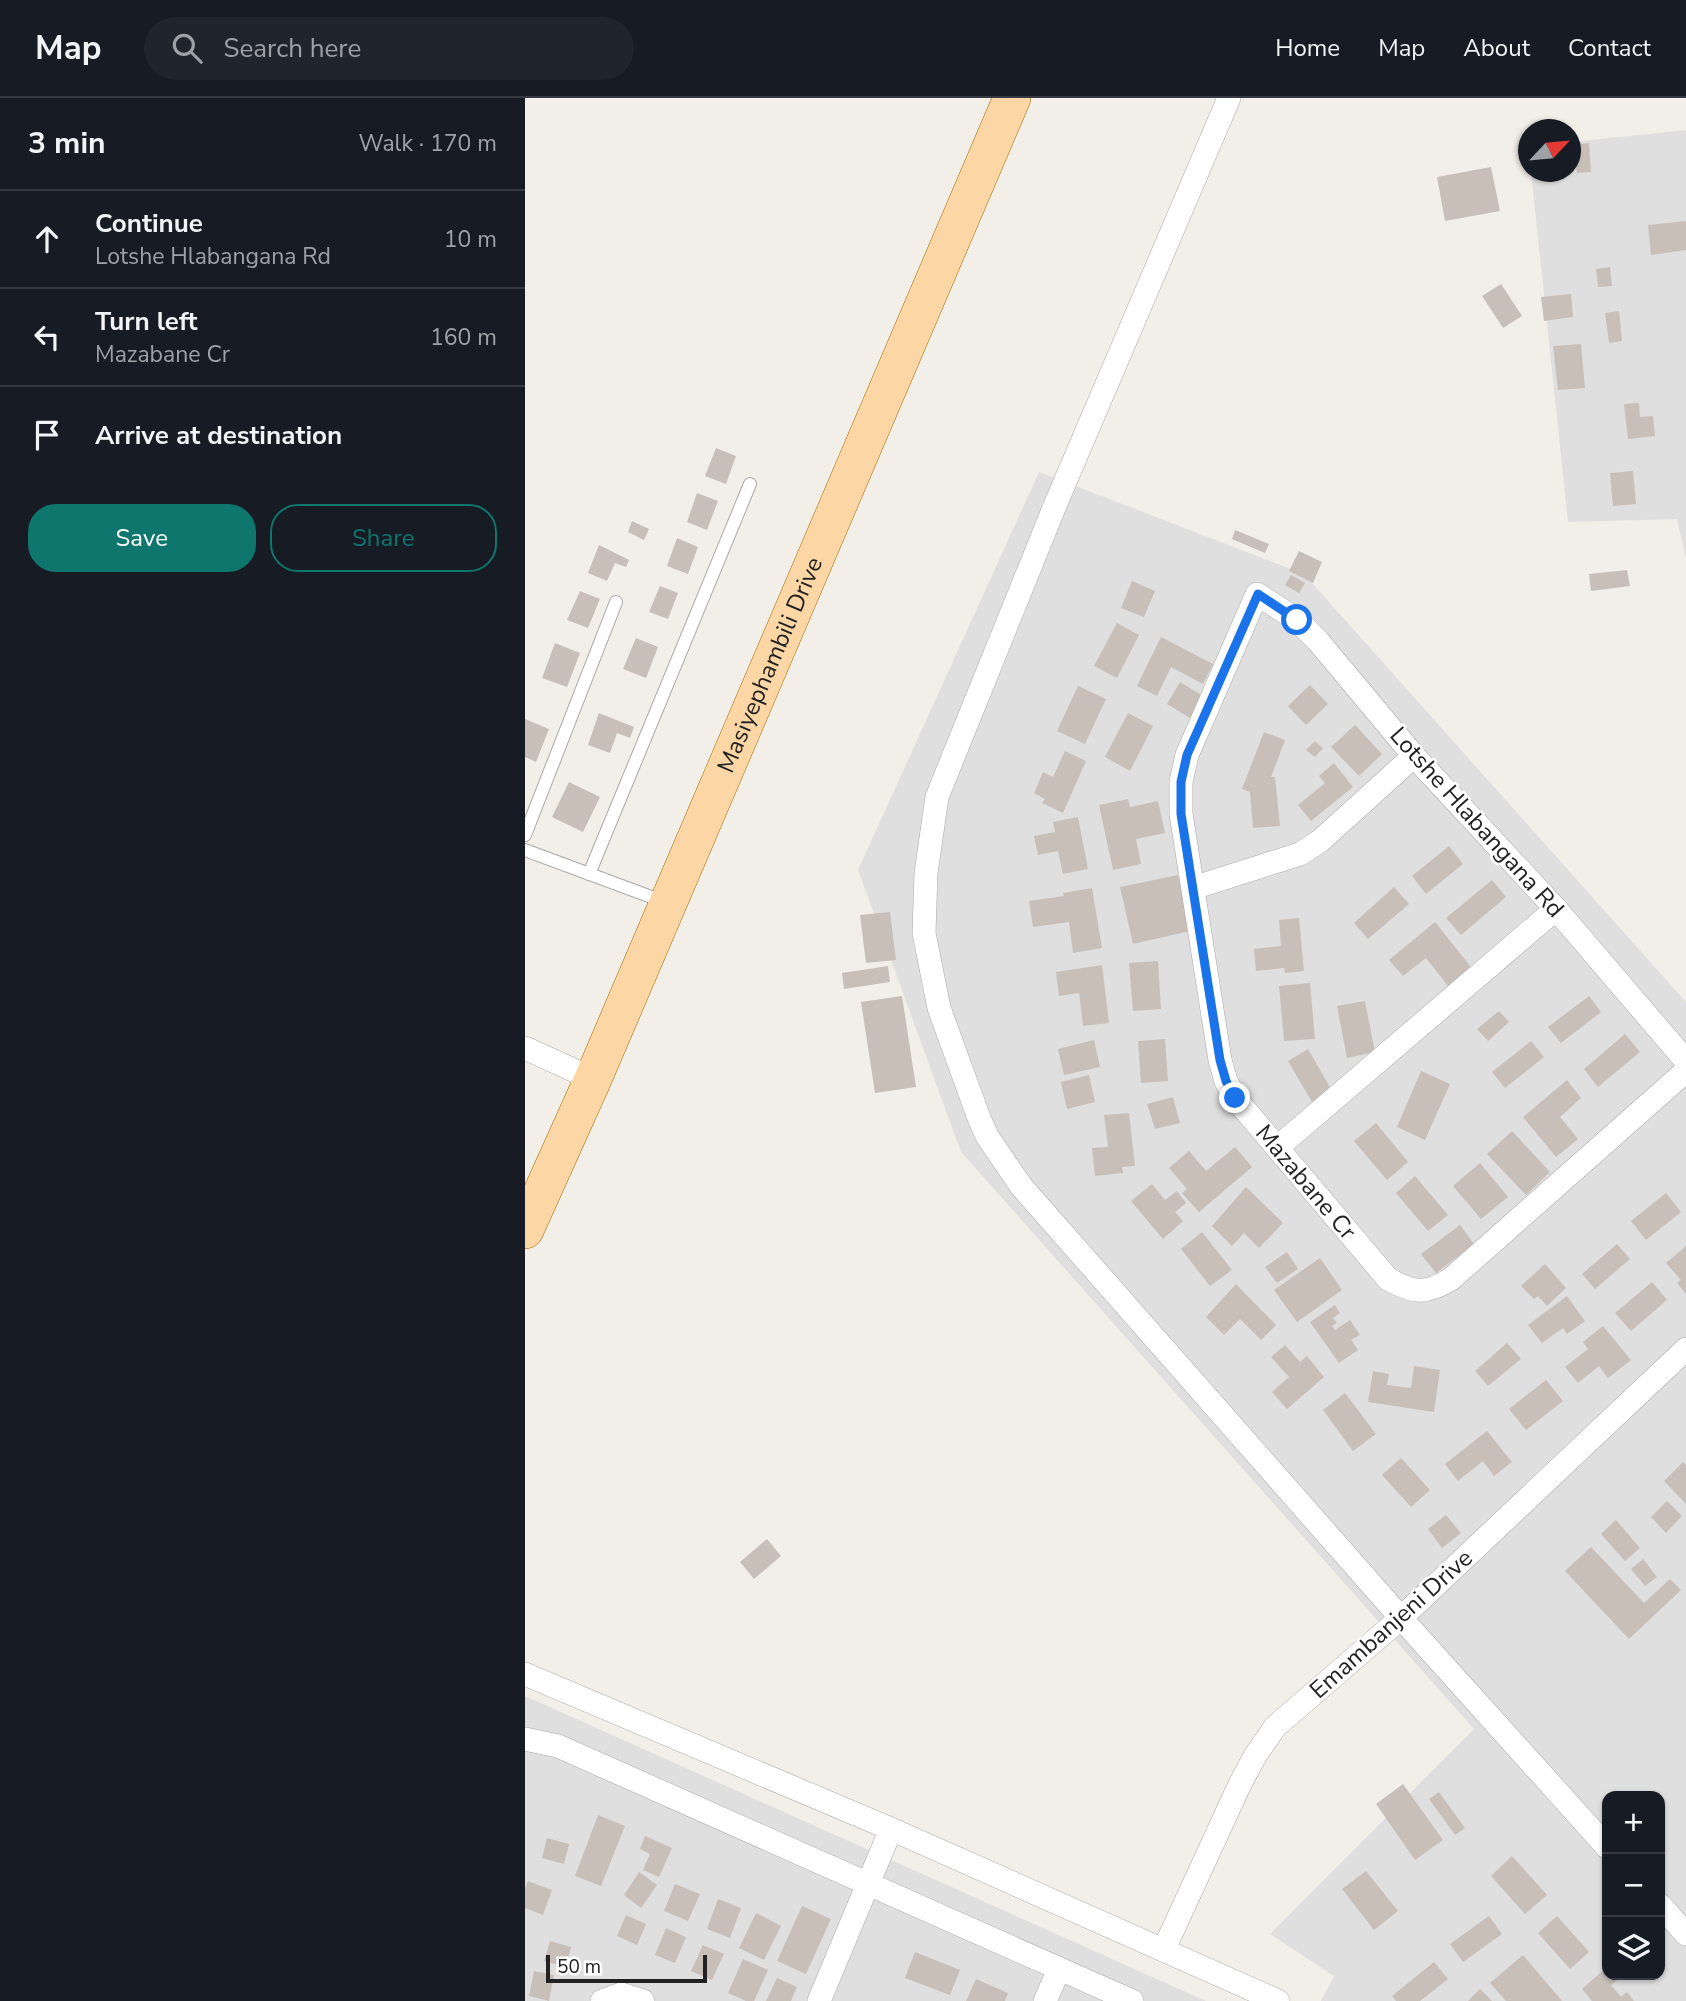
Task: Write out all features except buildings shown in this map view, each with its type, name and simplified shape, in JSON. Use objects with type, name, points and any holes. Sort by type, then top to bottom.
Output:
[{"type":"main road","name":"Masiyephambili Drive","points":[[525,1230],[593,1079],[1012,98]]},
{"type":"street","points":[[1229,98],[1056,503],[937,797],[926,873],[924,933],[939,1008],[987,1136],[1021,1186],[1401,1618],[1602,1841]]},
{"type":"street","name":"Lotshe Hlabangana Rd","points":[[1258,594],[1297,620],[1318,641],[1414,756],[1556,909],[1686,1061]]},
{"type":"street","name":"Mazabane Cr","points":[[1258,594],[1197,728],[1181,782],[1181,814],[1220,1060],[1226,1081],[1235,1098],[1388,1279],[1418,1292],[1435,1289],[1451,1279],[1686,1070]]},
{"type":"street","points":[[1193,888],[1300,854],[1320,841],[1414,756]]},
{"type":"street","points":[[1278,1147],[1556,909]]},
{"type":"street","points":[[525,1048],[593,1079]]},
{"type":"street","name":"Emambanjeni Drive","points":[[1164,1950],[1240,1784],[1276,1727],[1401,1618],[1686,1349]]},
{"type":"street","points":[[525,1674],[891,1829],[1278,2001]]},
{"type":"street","points":[[525,1739],[558,1746],[1132,2001]]},
{"type":"street","points":[[818,2001],[891,1829]]},
{"type":"street","points":[[1665,1911],[1686,1934]]},
{"type":"street","points":[[1045,2001],[1059,1969]]},
{"type":"street","points":[[602,2001],[621,1994],[643,2001]]},
{"type":"lane","points":[[589,874],[750,484]]},
{"type":"lane","points":[[525,835],[616,602]]},
{"type":"lane","points":[[525,850],[668,903]]},
{"type":"shaded area","points":[[1686,130],[1686,559],[1677,519],[1568,522],[1532,182],[1581,182],[1581,141]]},
{"type":"shaded area","points":[[1039,472],[1304,574],[1686,1002],[1686,2001],[1321,2001],[1334,1976],[1270,1934],[1474,1729],[961,1152],[858,870]]},
{"type":"shaded area","points":[[525,1696],[1206,2001],[525,2001]]},
{"type":"route","points":[[1235,1098],[1226,1081],[1220,1060],[1181,814],[1181,782],[1197,728],[1258,594],[1297,620]]}]
